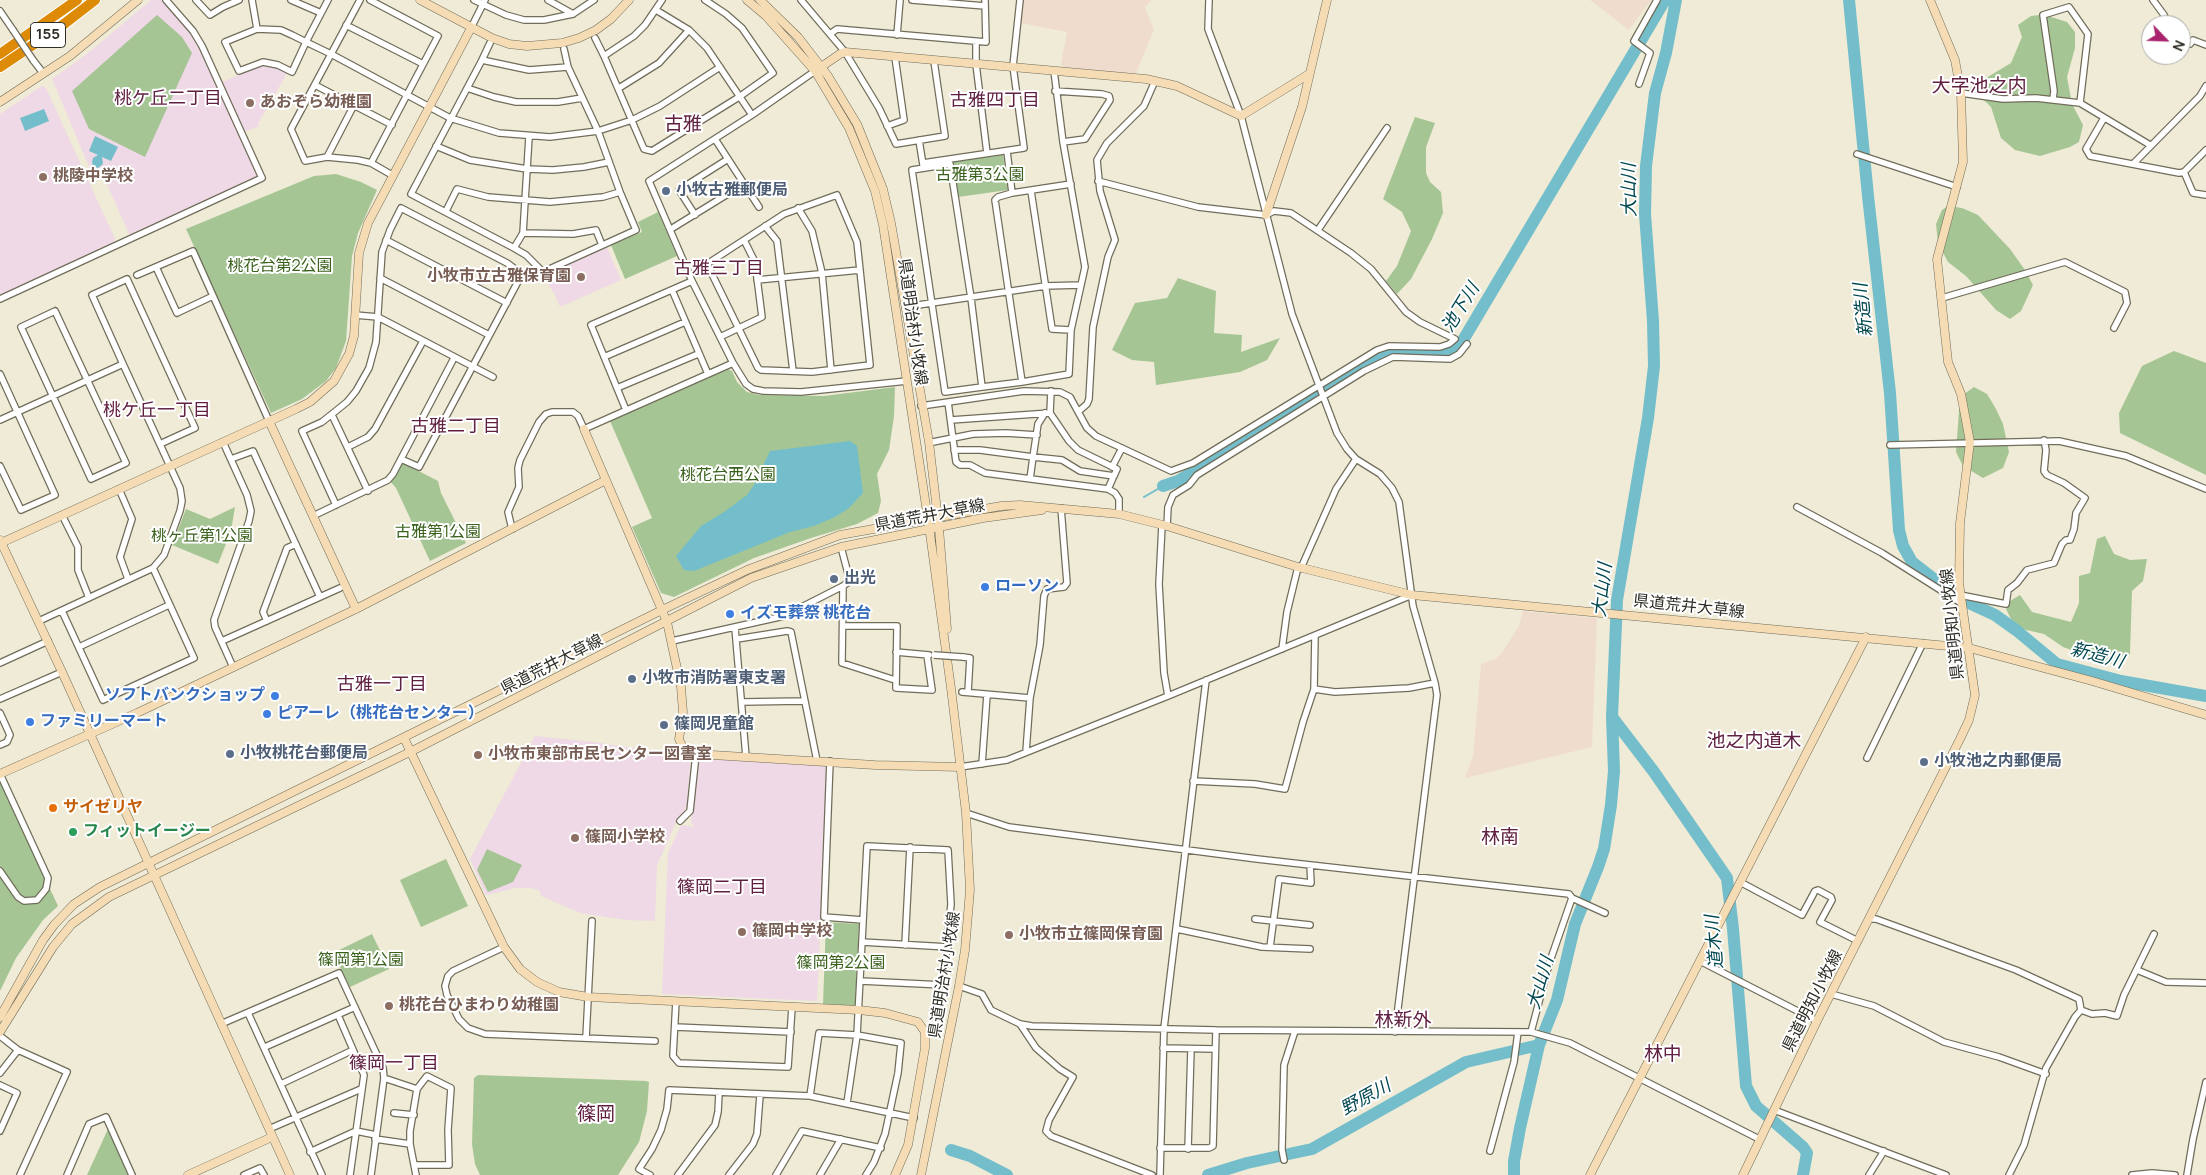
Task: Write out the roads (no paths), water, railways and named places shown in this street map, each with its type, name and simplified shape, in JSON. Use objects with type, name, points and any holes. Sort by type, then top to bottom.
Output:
[{"type":"highway","name":"155","points":[[0,54],[76,0]]},
{"type":"highway","name":"155","points":[[0,67],[64,24],[95,0]]},
{"type":"main road","points":[[0,102],[84,44],[138,0]]},
{"type":"main road","points":[[420,0],[471,28],[509,44],[527,46],[562,43],[596,30],[611,19],[630,0]]},
{"type":"main road","name":"県道明治村小牧線","points":[[747,0],[766,16],[819,69],[849,128],[875,191],[883,225],[930,530],[966,813],[970,890],[968,927],[959,986],[922,1175]]},
{"type":"main road","name":"県道明治村小牧線","points":[[760,0],[798,38],[857,124],[883,190],[891,222],[928,442],[939,528],[951,688]]},
{"type":"main road","points":[[1266,215],[1302,107],[1326,0]]},
{"type":"main road","name":"県道明知小牧線","points":[[1743,1175],[1817,1021],[1969,720],[1975,694],[1960,599],[1960,523],[1970,442],[1961,394],[1948,362],[1937,259],[1964,162],[1961,93],[1955,60],[1930,0]]},
{"type":"main road","points":[[290,1175],[91,734],[1,542],[310,402],[334,381],[349,354],[354,336],[359,253],[368,222],[471,28]]},
{"type":"main road","points":[[819,69],[840,54],[846,52],[1013,66],[1155,81],[1177,86],[1241,116],[1309,74]]},
{"type":"main road","points":[[270,421],[356,609]]},
{"type":"main road","points":[[584,429],[667,622],[681,687],[683,712],[679,739],[683,748],[696,754],[960,767]]},
{"type":"main road","points":[[0,774],[91,734],[356,609],[606,480]]},
{"type":"main road","name":"県道荒井大草線","points":[[0,1017],[43,940],[64,914],[86,895],[100,887],[747,570],[840,535],[1001,506],[1020,505],[1119,514],[1164,525],[1299,568],[1412,595],[1969,648],[2206,715]]},
{"type":"main road","name":"県道荒井大草線","points":[[0,1032],[53,946],[72,924],[109,897],[155,877],[410,752],[751,578],[841,548],[1052,508]]},
{"type":"main road","points":[[1590,1175],[1866,637]]},
{"type":"main road","points":[[404,738],[504,947],[520,969],[537,982],[559,992],[588,997],[859,1010],[885,1013],[918,1022],[925,1032],[925,1048],[914,1118],[904,1158],[895,1175]]},
{"type":"main road","points":[[193,1174],[271,1133]]},
{"type":"street","points":[[0,298],[262,178],[202,46],[193,31],[166,0]]},
{"type":"street","points":[[196,0],[210,15],[222,7],[239,0]]},
{"type":"street","points":[[252,0],[257,29]]},
{"type":"street","points":[[291,0],[321,14]]},
{"type":"street","points":[[328,0],[306,42],[292,72],[278,65],[263,62],[239,71],[225,42],[257,29],[281,30],[306,42],[330,54],[450,118],[499,133],[550,138],[598,131],[632,120],[660,106],[720,67]]},
{"type":"street","points":[[360,0],[291,129],[306,161],[327,157],[371,163],[392,174]]},
{"type":"street","points":[[370,0],[438,36],[371,163]]},
{"type":"street","points":[[474,0],[484,2],[506,15],[524,20],[544,20],[573,14],[594,0]]},
{"type":"street","points":[[548,0],[573,14]]},
{"type":"street","points":[[604,56],[634,36],[662,0]]},
{"type":"street","points":[[595,38],[619,88],[644,149],[652,151],[739,97],[773,73],[742,28],[726,14],[705,0]]},
{"type":"street","points":[[801,0],[846,52],[896,144],[945,136],[934,60]]},
{"type":"street","points":[[897,35],[900,0]]},
{"type":"street","points":[[830,34],[837,30],[986,42],[985,3],[912,0]]},
{"type":"street","points":[[1020,0],[1013,66],[1024,148],[923,165],[912,170],[945,392],[1069,374],[1071,330],[1085,267],[1072,184],[1063,142],[1055,91],[1054,71]]},
{"type":"street","points":[[1209,0],[1208,29],[1241,116],[1292,314],[1337,434],[1356,459],[1380,474],[1392,488],[1399,502],[1412,595],[1435,683],[1437,695],[1395,1032]]},
{"type":"street","points":[[1639,84],[1650,53],[1634,41],[1657,0]]},
{"type":"street","points":[[2153,0],[2164,15]]},
{"type":"street","points":[[471,28],[484,2]]},
{"type":"street","points":[[2053,100],[2054,91],[2043,15],[2069,7],[2088,34],[2080,103]]},
{"type":"street","points":[[656,10],[689,30],[707,48],[752,116]]},
{"type":"street","points":[[0,11],[43,74]]},
{"type":"street","points":[[346,25],[423,64]]},
{"type":"street","points":[[619,88],[659,62],[689,30]]},
{"type":"street","points":[[2191,43],[2193,40],[2206,45]]},
{"type":"street","points":[[976,42],[976,64],[987,153]]},
{"type":"street","points":[[490,43],[411,194],[526,255],[543,272],[636,230],[598,131],[568,67],[564,49]]},
{"type":"street","points":[[887,126],[904,120],[895,57]]},
{"type":"street","points":[[482,60],[505,67],[529,70],[568,67]]},
{"type":"street","points":[[819,69],[752,116],[648,181],[692,281],[733,363],[746,384],[753,389],[762,391],[801,392],[906,381]]},
{"type":"street","points":[[1079,411],[1087,404],[1089,399],[1093,327],[1108,257],[1115,240],[1098,181],[1097,160],[1107,144],[1144,106],[1155,81]]},
{"type":"street","points":[[315,84],[392,125]]},
{"type":"street","points":[[2133,164],[2200,96],[2206,86]]},
{"type":"street","points":[[467,88],[516,102],[548,103],[582,98]]},
{"type":"street","points":[[1055,91],[1102,94],[1109,96],[1110,100],[1085,139],[1063,142]]},
{"type":"street","points":[[1961,93],[2003,99],[2029,98],[2080,103],[2150,145]]},
{"type":"street","points":[[327,157],[354,105]]},
{"type":"street","points":[[2104,118],[2086,149],[2090,156],[2179,173],[2184,172],[2206,150]]},
{"type":"street","points":[[1318,230],[1387,128]]},
{"type":"street","points":[[514,248],[523,233],[529,137]]},
{"type":"street","points":[[715,139],[759,207]]},
{"type":"street","points":[[919,140],[923,165]]},
{"type":"street","points":[[436,146],[470,160],[527,169],[576,168],[609,162]]},
{"type":"street","points":[[1007,150],[1012,194]]},
{"type":"street","points":[[1857,154],[1957,187]]},
{"type":"street","points":[[694,215],[679,190],[728,159]]},
{"type":"street","points":[[923,165],[950,164],[971,298],[982,387]]},
{"type":"street","points":[[2184,172],[2193,193],[2206,195]]},
{"type":"street","points":[[921,406],[1024,391],[1060,392],[1070,397],[1088,428],[1096,436],[1165,470],[1176,470],[1193,463],[1377,350],[1389,346],[1440,347],[1449,344],[1455,339],[1420,322],[1406,312],[1371,269],[1318,230],[1291,213],[1274,211],[1266,215],[1198,207],[1098,181]]},
{"type":"street","points":[[670,230],[744,184]]},
{"type":"street","points":[[1022,382],[995,200],[998,197],[1012,194],[1072,184]]},
{"type":"street","points":[[446,211],[457,189],[488,197],[525,201],[575,201],[603,197],[620,192]]},
{"type":"street","points":[[1031,191],[1052,329],[1071,330]]},
{"type":"street","points":[[837,195],[857,242],[870,365],[831,370],[793,371],[761,370],[758,368],[707,264],[765,226],[798,208],[837,195]]},
{"type":"street","points":[[336,505],[302,432],[332,415],[356,391],[369,368],[376,342],[380,278],[386,240],[401,208],[507,263],[522,274],[419,468],[401,459]]},
{"type":"street","points":[[798,208],[812,231],[822,273],[831,370]]},
{"type":"street","points":[[765,226],[777,241],[793,371]]},
{"type":"street","points":[[523,233],[564,234],[596,230],[602,245]]},
{"type":"street","points":[[386,240],[507,303]]},
{"type":"street","points":[[720,337],[762,317],[755,262],[744,240]]},
{"type":"street","points":[[136,275],[193,251],[270,421]]},
{"type":"street","points":[[1942,298],[2065,262],[2125,292],[2126,303],[2114,328]]},
{"type":"street","points":[[156,266],[177,313],[213,296]]},
{"type":"street","points":[[757,280],[860,270]]},
{"type":"street","points":[[380,278],[489,335]]},
{"type":"street","points":[[39,621],[153,568],[164,556],[182,501],[180,488],[170,465],[160,444],[123,364],[92,295],[127,279],[195,428],[160,444]]},
{"type":"street","points":[[626,410],[591,325],[692,281]]},
{"type":"street","points":[[905,307],[1045,286],[1081,285]]},
{"type":"street","points":[[672,290],[708,374]]},
{"type":"street","points":[[55,311],[87,380],[126,462],[91,478],[21,327],[55,311]]},
{"type":"street","points":[[354,315],[378,318],[493,377]]},
{"type":"street","points":[[604,357],[685,322]]},
{"type":"street","points":[[348,447],[368,436],[375,429],[423,341]]},
{"type":"street","points":[[1168,696],[1164,674],[1159,584],[1164,525],[1173,495],[1189,485],[1197,475],[1389,358],[1450,359],[1459,354],[1467,344]]},
{"type":"street","points":[[617,388],[698,354]]},
{"type":"street","points":[[314,516],[388,480],[454,358]]},
{"type":"street","points":[[512,529],[508,512],[519,487],[518,468],[539,422],[552,412],[572,412],[578,416],[584,429],[733,363]]},
{"type":"street","points":[[0,420],[123,364]]},
{"type":"street","points":[[0,374],[55,494],[21,510],[0,466]]},
{"type":"street","points":[[1030,479],[1038,424],[1047,413],[1051,391]]},
{"type":"street","points":[[948,402],[956,462],[960,465],[970,465],[985,473],[1108,489],[1115,492],[1118,499],[1119,514]]},
{"type":"street","points":[[951,420],[1047,413]]},
{"type":"street","points":[[1047,413],[1078,450],[1116,469],[1108,489]]},
{"type":"street","points":[[332,415],[368,491]]},
{"type":"street","points":[[933,442],[953,437],[1006,432],[1037,435]]},
{"type":"street","points":[[1797,507],[1882,553],[1960,599],[2006,604],[2008,590],[2017,583],[2027,570],[2054,563],[2062,544],[2066,540],[2070,540],[2074,529],[2076,513],[2085,498],[2064,483],[2047,475],[2044,471],[2046,450],[2044,440]]},
{"type":"street","points":[[1890,445],[1970,442],[1996,444],[2044,440],[2059,441],[2126,456],[2206,489]]},
{"type":"street","points":[[223,442],[246,495],[250,511],[249,521],[214,620],[215,627],[234,667]]},
{"type":"street","points":[[1112,467],[1122,448]]},
{"type":"street","points":[[231,459],[253,450],[320,597]]},
{"type":"street","points":[[954,450],[980,450],[1062,460],[1080,471],[1114,476]]},
{"type":"street","points":[[1282,649],[1287,612],[1299,568],[1336,489],[1356,459]]},
{"type":"street","points":[[119,489],[132,519],[120,557],[128,579]]},
{"type":"street","points":[[1026,752],[1030,698],[1040,645],[1044,596],[1047,589],[1064,587],[1067,583],[1061,508]]},
{"type":"street","points":[[62,515],[78,547],[78,570],[89,598]]},
{"type":"street","points":[[267,621],[263,612],[287,548],[296,544]]},
{"type":"street","points":[[672,642],[795,612],[843,586],[850,581],[841,548]]},
{"type":"street","points":[[62,611],[103,700],[194,658],[153,568]]},
{"type":"street","points":[[843,586],[842,663],[895,680]]},
{"type":"street","points":[[222,641],[340,588]]},
{"type":"street","points":[[960,767],[1007,760],[1412,595]]},
{"type":"street","points":[[79,647],[169,605]]},
{"type":"street","points":[[843,626],[897,626],[896,688],[932,690],[927,654]]},
{"type":"street","points":[[735,628],[746,757]]},
{"type":"street","points":[[737,639],[787,631],[791,632],[817,761]]},
{"type":"street","points":[[1193,781],[1255,784],[1285,789],[1314,689],[1315,636]]},
{"type":"street","points":[[0,663],[48,641]]},
{"type":"street","points":[[1868,758],[1923,643]]},
{"type":"street","points":[[896,652],[970,658],[965,692],[1030,698]]},
{"type":"street","points":[[0,699],[62,672]]},
{"type":"street","points":[[1160,1175],[1164,1028],[1206,680]]},
{"type":"street","points":[[1314,689],[1335,692],[1409,688],[1435,683]]},
{"type":"street","points":[[982,764],[987,695]]},
{"type":"street","points":[[742,702],[804,701]]},
{"type":"street","points":[[0,713],[10,737],[7,742],[0,745]]},
{"type":"street","points":[[680,821],[690,811],[696,754]]},
{"type":"street","points":[[830,761],[824,917],[863,920]]},
{"type":"street","points":[[0,774],[48,878],[46,889],[37,900],[24,901],[18,897],[0,871]]},
{"type":"street","points":[[966,813],[1009,827],[1310,865],[1569,894],[1605,913]]},
{"type":"street","points":[[847,1104],[859,1010],[867,846],[948,850],[950,904],[948,947],[943,985],[861,981]]},
{"type":"street","points":[[905,945],[910,847]]},
{"type":"street","points":[[1270,947],[1279,879],[1310,883],[1310,865]]},
{"type":"street","points":[[1740,882],[1802,915],[1815,891],[1818,890],[1831,897],[1832,900],[1820,922],[1858,941]]},
{"type":"street","points":[[1531,1032],[1559,933],[1574,898]]},
{"type":"street","points":[[1255,919],[1310,924]]},
{"type":"street","points":[[1870,919],[2016,970],[2078,999],[2081,1010],[2046,1068],[2046,1074],[2024,1145],[2009,1175]]},
{"type":"street","points":[[586,1038],[592,921]]},
{"type":"street","points":[[1177,928],[1270,947],[1310,949]]},
{"type":"street","points":[[2081,1010],[2092,1014],[2105,1013],[2117,1016],[2124,995],[2154,934]]},
{"type":"street","points":[[862,942],[948,947]]},
{"type":"street","points":[[504,947],[453,971],[448,976],[444,986],[447,996],[459,1018],[468,1028],[486,1034],[655,1042]]},
{"type":"street","points":[[1700,961],[1731,975],[1817,1021]]},
{"type":"street","points":[[2137,970],[2166,982],[2206,983]]},
{"type":"street","points":[[222,1024],[340,972],[383,1068],[384,1078],[371,1175]]},
{"type":"street","points":[[959,986],[982,994],[991,1010],[1020,1024],[1059,1028],[1531,1032],[1570,1043],[1759,1139]]},
{"type":"street","points":[[1831,994],[1874,1006],[1944,1042],[1999,1057],[2046,1074]]},
{"type":"street","points":[[676,1002],[673,1056],[679,1063],[788,1067],[792,1007]]},
{"type":"street","points":[[265,1047],[355,1007]]},
{"type":"street","points":[[248,1013],[322,1175]]},
{"type":"street","points":[[338,1015],[364,1075],[350,1175]]},
{"type":"street","points":[[1020,1024],[1036,1048],[1060,1069],[1073,1077],[1049,1120],[1046,1131],[1051,1136],[1152,1175]]},
{"type":"street","points":[[675,1027],[791,1032]]},
{"type":"street","points":[[1160,1148],[1209,1148],[1213,1146],[1216,1030]]},
{"type":"street","points":[[1284,1160],[1282,1150],[1284,1065],[1295,1031]]},
{"type":"street","points":[[1490,1151],[1515,1055],[1518,1032]]},
{"type":"street","points":[[810,1096],[819,1033],[857,1035],[901,1043],[898,1073],[881,1148],[866,1175]]},
{"type":"street","points":[[0,1036],[18,1050],[67,1072],[20,1175]]},
{"type":"street","points":[[1163,1048],[1215,1049]]},
{"type":"street","points":[[1188,1148],[1190,1049]]},
{"type":"street","points":[[0,1074],[18,1050]]},
{"type":"street","points":[[281,1084],[353,1050]]},
{"type":"street","points":[[414,1165],[449,1165],[448,1130],[451,1088],[427,1076],[416,1089],[414,1115],[410,1131],[410,1144],[414,1165],[416,1175]]},
{"type":"street","points":[[384,1078],[416,1089]]},
{"type":"street","points":[[2187,1175],[2206,1082]]},
{"type":"street","points":[[0,1085],[17,1093],[0,1131]]},
{"type":"street","points":[[271,1133],[296,1118],[362,1089]]},
{"type":"street","points":[[650,1175],[639,1169],[661,1130],[667,1109],[669,1090],[810,1096],[914,1118]]},
{"type":"street","points":[[678,1175],[715,1125],[719,1093]]},
{"type":"street","points":[[729,1175],[753,1144],[757,1134],[760,1094]]},
{"type":"street","points":[[394,1113],[414,1115]]},
{"type":"street","points":[[1771,1116],[1884,1151],[1937,1174],[1946,1175]]},
{"type":"street","points":[[68,1175],[89,1124],[106,1117],[132,1175]]},
{"type":"street","points":[[776,1175],[802,1131],[881,1148]]},
{"type":"street","points":[[310,1152],[356,1132],[410,1144]]},
{"type":"street","points":[[820,1175],[841,1139]]},
{"type":"street","points":[[1869,1175],[1884,1151]]},
{"type":"street","points":[[244,1175],[260,1168],[264,1175]]},
{"type":"street","points":[[2132,1175],[2152,1173],[2175,1175]]},
{"type":"water","points":[[44,109],[49,121],[25,131],[20,118]]},
{"type":"water","points":[[95,136],[118,147],[111,161],[102,157],[103,164],[98,168],[93,166],[92,162],[93,158],[98,155],[89,151]]},
{"type":"water","points":[[850,441],[857,446],[863,493],[849,508],[835,517],[814,526],[790,532],[694,571],[684,570],[676,556],[701,526],[747,495],[754,485],[770,451]]},
{"type":"waterway","name":"池下川","points":[[1163,486],[1178,481],[1379,355],[1406,349],[1440,353],[1452,352],[1459,347],[1665,0]]},
{"type":"waterway","name":"大山川","points":[[1514,1175],[1514,1161],[1520,1128],[1539,1045],[1557,1000],[1575,924],[1604,849],[1611,805],[1614,771],[1612,717],[1617,600],[1648,418],[1654,366],[1653,321],[1645,214],[1646,166],[1655,93],[1666,53],[1676,0]]},
{"type":"waterway","name":"新造川","points":[[1849,0],[1890,393],[1899,530],[1903,546],[1912,562],[1953,594]]},
{"type":"waterway","points":[[1144,497],[1163,486]]},
{"type":"waterway","name":"新造川","points":[[1967,602],[1995,615],[2057,664],[2121,681],[2206,696]]},
{"type":"waterway","name":"道木川","points":[[1612,717],[1654,772],[1727,878],[1746,1086],[1756,1106],[1803,1147],[1807,1153],[1803,1175]]},
{"type":"waterway","name":"野原川","points":[[1208,1175],[1247,1163],[1312,1149],[1466,1062],[1539,1045]]},
{"type":"waterway","points":[[951,1150],[970,1156],[1007,1175]]},
{"type":"place","name":"あおぞら幼稚園","points":[[250,103]]},
{"type":"place","name":"桃陵中学校","points":[[43,177]]},
{"type":"place","name":"小牧古雅郵便局","points":[[666,191]]},
{"type":"place","name":"小牧市立古雅保育園","points":[[581,277]]},
{"type":"place","name":"出光","points":[[834,579]]},
{"type":"place","name":"ローソン","points":[[985,587]]},
{"type":"place","name":"イズモ葬祭 桃花台","points":[[730,614]]},
{"type":"place","name":"小牧市消防署東支署","points":[[632,679]]},
{"type":"place","name":"ソフトバンクショップ","points":[[275,696]]},
{"type":"place","name":"ピアーレ（桃花台センター）","points":[[267,714]]},
{"type":"place","name":"ファミリーマート","points":[[30,722]]},
{"type":"place","name":"篠岡児童館","points":[[664,725]]},
{"type":"place","name":"小牧桃花台郵便局","points":[[230,754]]},
{"type":"place","name":"小牧市東部市民センター図書室","points":[[478,755]]},
{"type":"place","name":"小牧池之内郵便局","points":[[1924,762]]},
{"type":"place","name":"サイゼリヤ","points":[[53,808]]},
{"type":"place","name":"フィットイージー","points":[[73,832]]},
{"type":"place","name":"篠岡小学校","points":[[575,838]]},
{"type":"place","name":"篠岡中学校","points":[[742,932]]},
{"type":"place","name":"小牧市立篠岡保育園","points":[[1009,935]]},
{"type":"place","name":"桃花台ひまわり幼稚園","points":[[389,1006]]},
{"type":"district","name":"大字池之内","points":[[1979,87]]},
{"type":"district","name":"桃ケ丘二丁目","points":[[168,99]]},
{"type":"district","name":"古雅四丁目","points":[[995,101]]},
{"type":"district","name":"古雅","points":[[683,125]]},
{"type":"district","name":"古雅三丁目","points":[[719,269]]},
{"type":"district","name":"桃ケ丘一丁目","points":[[157,411]]},
{"type":"district","name":"古雅二丁目","points":[[456,427]]},
{"type":"district","name":"古雅一丁目","points":[[382,685]]},
{"type":"district","name":"池之内道木","points":[[1754,742]]},
{"type":"district","name":"林南","points":[[1500,838]]},
{"type":"district","name":"篠岡二丁目","points":[[722,888]]},
{"type":"district","name":"林新外","points":[[1403,1021]]},
{"type":"district","name":"林中","points":[[1663,1055]]},
{"type":"district","name":"篠岡一丁目","points":[[394,1064]]},
{"type":"district","name":"篠岡","points":[[596,1115]]},
{"type":"park label","name":"古雅第3公園","points":[[980,176]]},
{"type":"park label","name":"桃花台第2公園","points":[[280,267]]},
{"type":"park label","name":"桃花台西公園","points":[[728,476]]},
{"type":"park label","name":"古雅第1公園","points":[[438,533]]},
{"type":"park label","name":"桃ヶ丘第1公園","points":[[202,537]]},
{"type":"park label","name":"篠岡第1公園","points":[[361,961]]},
{"type":"park label","name":"篠岡第2公園","points":[[841,964]]}]
